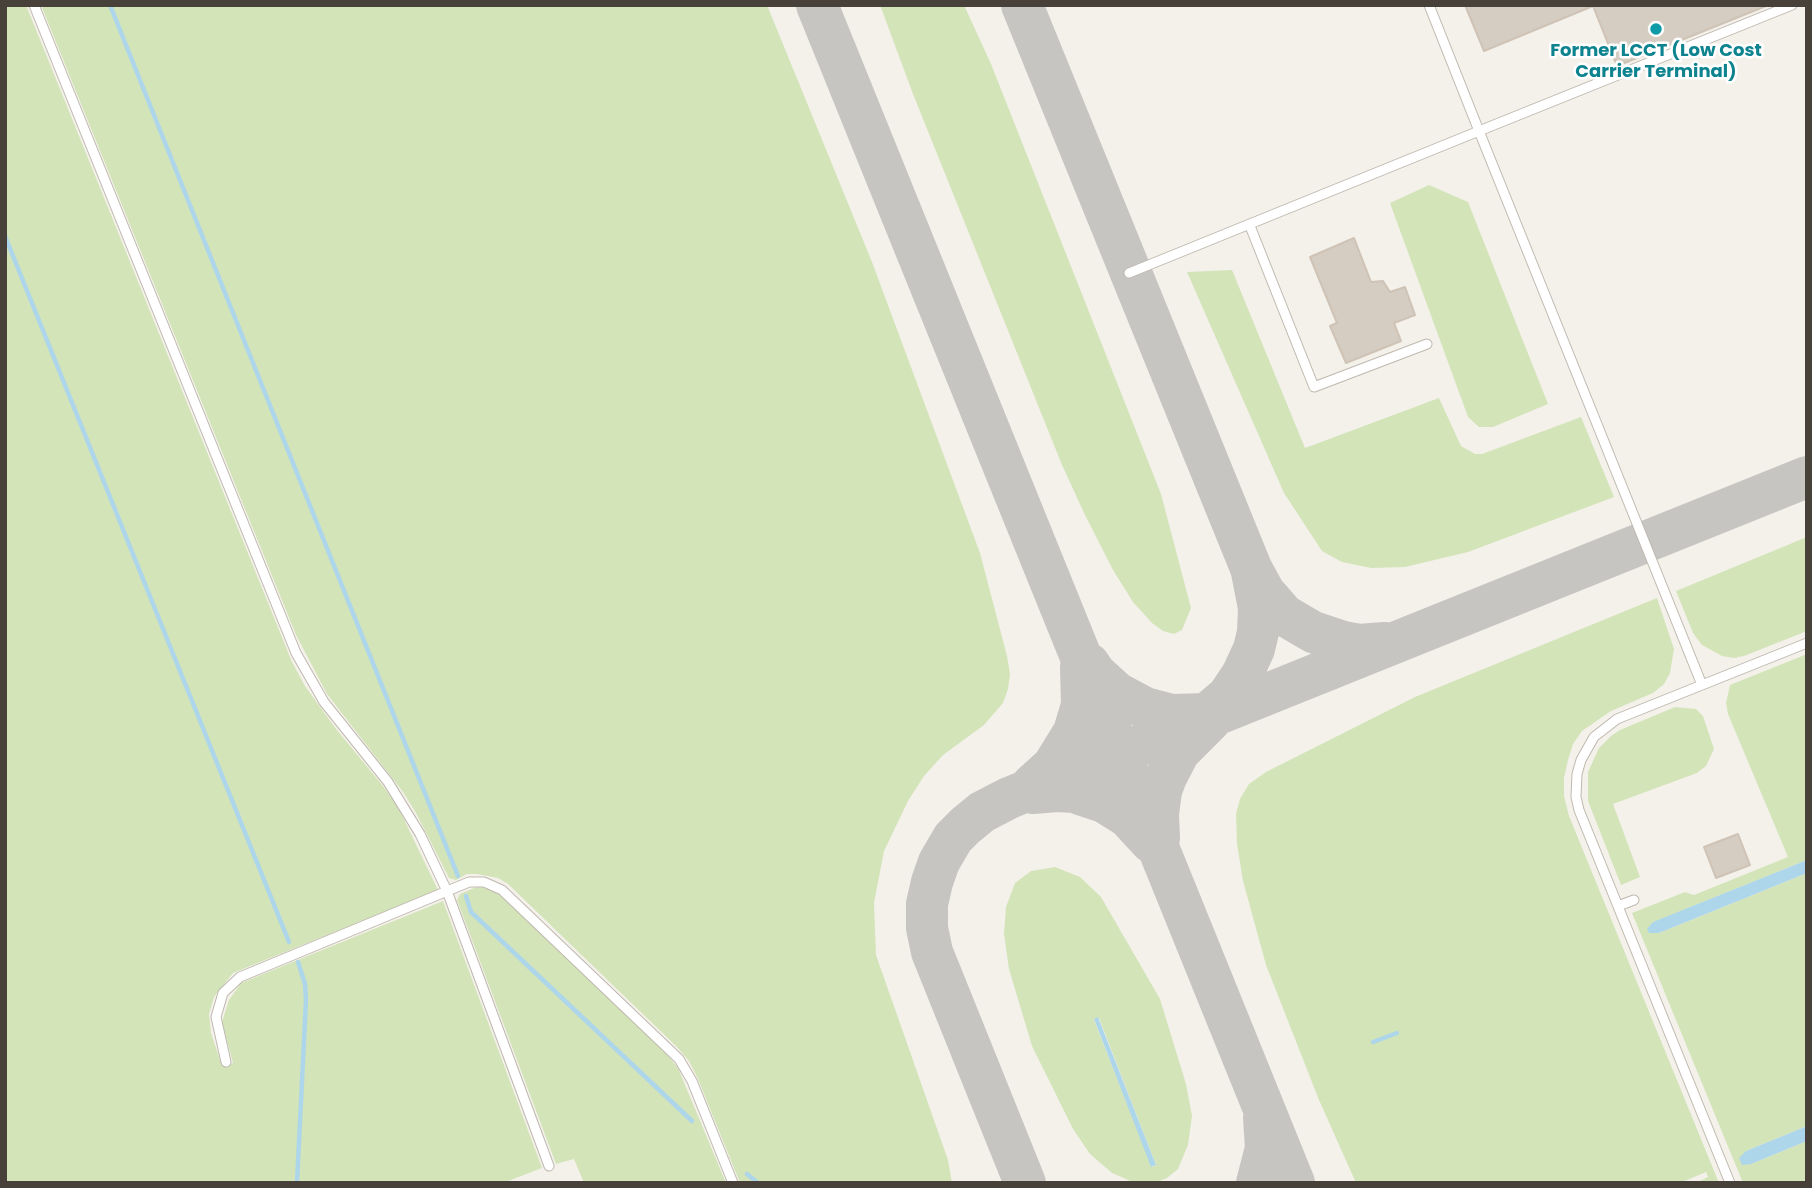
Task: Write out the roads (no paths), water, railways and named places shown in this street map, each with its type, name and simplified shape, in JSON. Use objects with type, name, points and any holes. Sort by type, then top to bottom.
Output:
[{"type":"lane","points":[[34,5],[296,653],[338,722],[365,752],[403,804],[447,891],[549,1166]]},
{"type":"lane","points":[[1429,5],[1702,685]]},
{"type":"lane","points":[[1129,273],[1792,5]]},
{"type":"lane","points":[[1250,226],[1314,387],[1427,344]]},
{"type":"lane","points":[[1730,1183],[1579,810],[1576,785],[1581,760],[1594,737],[1617,719],[1807,643]]},
{"type":"lane","points":[[226,1062],[216,1017],[219,1000],[231,983],[254,970],[447,891],[477,881],[494,885],[669,1048],[686,1069],[733,1183]]},
{"type":"lane","points":[[1618,906],[1634,900]]},
{"type":"water","points":[[1807,860],[1807,873],[1659,933],[1649,933],[1647,929],[1653,922]]},
{"type":"water","points":[[1098,1017],[1156,1165],[1151,1167],[1094,1019]]},
{"type":"water","points":[[1807,1126],[1807,1141],[1751,1164],[1742,1165],[1739,1158],[1746,1151]]},
{"type":"waterway","points":[[110,5],[458,876]]},
{"type":"waterway","points":[[5,236],[289,942]]},
{"type":"waterway","points":[[466,896],[471,912],[692,1121]]},
{"type":"waterway","points":[[297,1183],[306,1000],[305,984],[298,962]]},
{"type":"waterway","points":[[1373,1042],[1397,1033]]},
{"type":"waterway","points":[[747,1174],[758,1183]]},
{"type":"place","name":"Former LCCT (Low Cost Carrier Terminal)","points":[[1656,29]]}]
